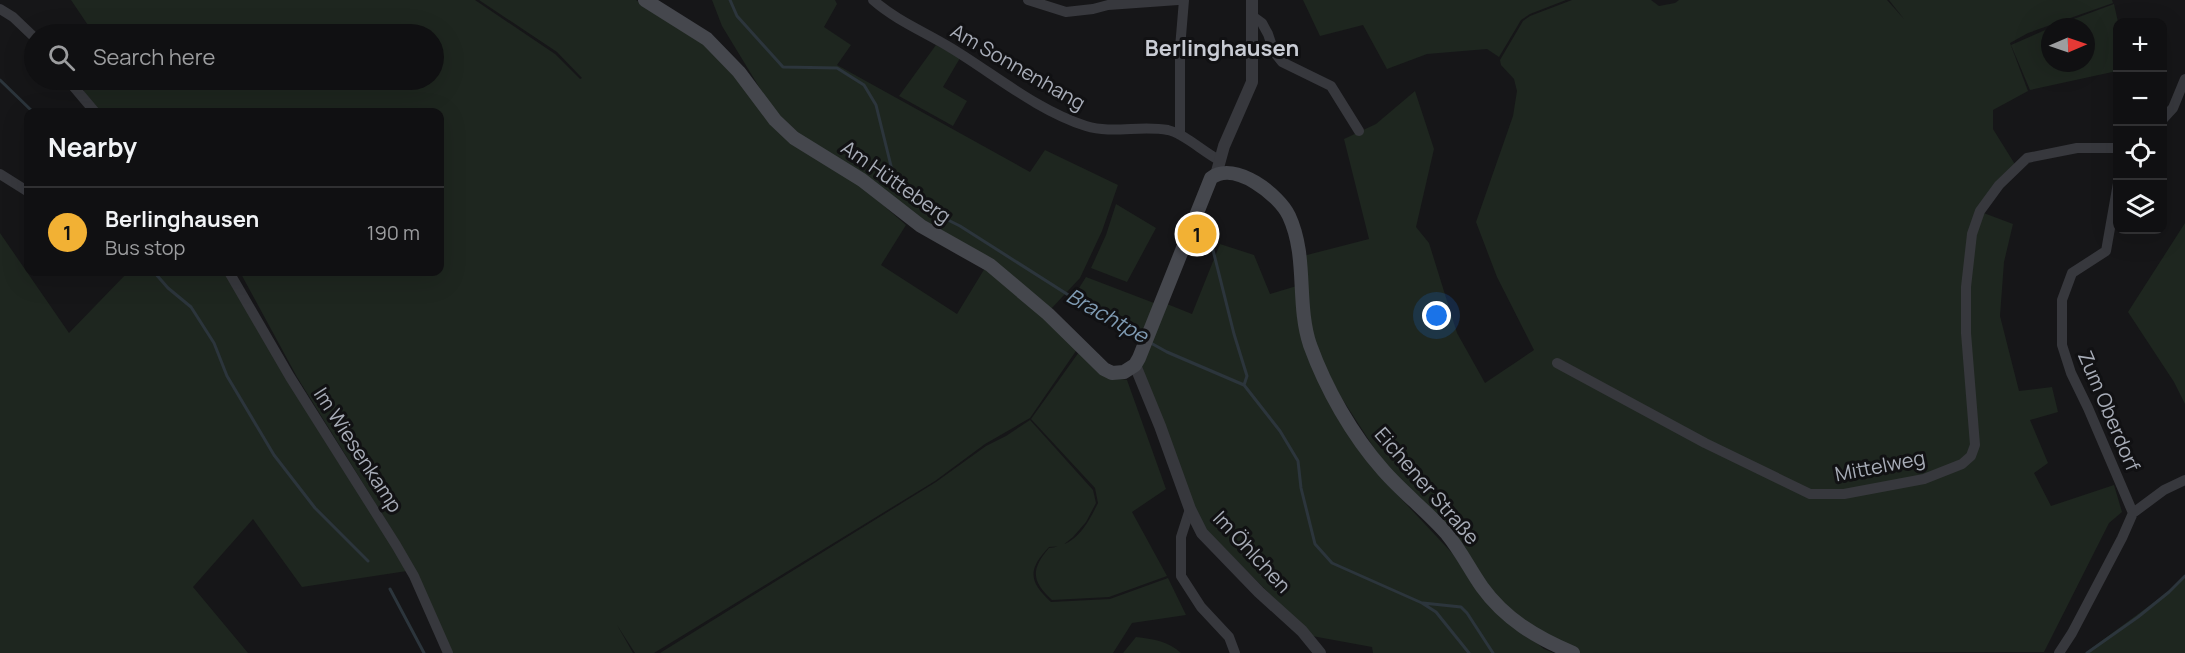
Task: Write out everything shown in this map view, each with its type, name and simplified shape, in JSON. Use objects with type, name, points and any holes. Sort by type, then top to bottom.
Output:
[{"type":"main road","name":"Am Hütteberg","points":[[645,0],[707,39],[739,72],[775,120],[794,138],[844,167],[921,226],[990,266],[1048,314],[1104,369],[1119,373],[1130,370],[1138,360]]},
{"type":"main road","points":[[1138,360],[1205,192],[1211,178],[1216,175]]},
{"type":"main road","name":"Eichener Straße","points":[[1216,175],[1234,175],[1259,185],[1278,199],[1288,214],[1300,249],[1302,308],[1310,342],[1321,372],[1368,452],[1448,536],[1499,608],[1525,629],[1548,643],[1573,653]]},
{"type":"street","name":"Am Sonnenhang","points":[[873,0],[893,16],[951,48],[1043,106],[1074,122],[1094,128],[1166,130],[1180,135],[1219,160]]},
{"type":"street","points":[[1028,0],[1065,12],[1093,9],[1108,2],[1178,0]]},
{"type":"street","points":[[1180,135],[1180,48],[1184,0]]},
{"type":"street","points":[[1216,175],[1219,160],[1251,87],[1253,76],[1252,0]]},
{"type":"street","points":[[0,9],[24,27]]},
{"type":"street","points":[[1251,15],[1262,23],[1274,52],[1282,62],[1331,86],[1359,131]]},
{"type":"street","points":[[2167,115],[2173,108],[2185,79]]},
{"type":"street","points":[[76,90],[92,108]]},
{"type":"street","name":"Mittelweg","points":[[1557,363],[1705,443],[1810,494],[1844,495],[1924,479],[1962,464],[1974,451],[1966,333],[1966,287],[1972,234],[1980,211],[1999,185],[2027,158],[2077,148],[2113,148]]},
{"type":"street","points":[[0,174],[24,189]]},
{"type":"street","name":"Zum Oberdorf","points":[[2113,211],[2106,250],[2072,273],[2062,300],[2062,345],[2071,373],[2133,513]]},
{"type":"street","name":"Im Wiesenkamp","points":[[231,276],[290,377],[396,544],[414,576],[448,653]]},
{"type":"street","name":"Im Öhlchen","points":[[1138,360],[1190,509],[1202,532],[1259,592],[1302,631],[1320,653]]},
{"type":"street","points":[[2059,653],[2072,633],[2133,513],[2164,490],[2185,480]]},
{"type":"street","points":[[1190,509],[1181,537],[1181,576],[1202,607],[1229,637],[1235,653]]},
{"type":"shaded area","points":[[71,0],[475,0],[555,54],[580,79],[582,78],[557,52],[479,0],[636,0],[703,42],[742,78],[762,110],[853,179],[906,225],[881,265],[957,314],[985,268],[1078,348],[1030,418],[985,444],[935,481],[654,653],[635,653],[617,625],[633,653],[451,653],[399,541],[297,377],[242,276],[444,276],[444,108],[94,108],[81,94],[84,90],[444,90],[444,24],[87,24]]},
{"type":"shaded area","points":[[712,0],[835,0],[837,4],[824,27],[851,45],[837,65],[1030,172],[1045,150],[1118,185],[1102,231],[1080,278],[1050,310],[945,234],[806,140],[772,108],[722,26]]},
{"type":"shaded area","points":[[1303,0],[1566,0],[1530,14],[1521,20],[1499,57],[1487,49],[1427,54],[1387,69],[1363,25],[1320,36]]},
{"type":"shaded area","points":[[1572,0],[1651,0],[1659,6],[1679,0],[1887,0],[1904,19],[1889,0],[2112,0],[2113,3],[2070,18],[2041,18],[2041,28],[2010,43],[2028,91],[1993,110],[1993,129],[2016,166],[1981,212],[2013,224],[2004,262],[2000,316],[2019,391],[2052,387],[2058,412],[2030,420],[2048,463],[2034,473],[2051,506],[2114,485],[2122,512],[2109,523],[2044,652],[1579,653],[1550,640],[1500,605],[1387,468],[1319,363],[1303,313],[1303,256],[1369,239],[1344,139],[1376,124],[1415,91],[1434,149],[1416,227],[1429,243],[1457,333],[1485,383],[1534,350],[1497,277],[1476,222],[1513,116],[1517,91],[1514,79],[1501,65],[1500,60],[1523,21],[1530,16]]},
{"type":"shaded area","points":[[2114,4],[2117,18],[2113,18],[2113,72],[2030,90],[2011,45],[2041,32],[2041,72],[2095,72],[2095,18],[2076,18]]},
{"type":"shaded area","points":[[936,45],[960,58],[943,87],[967,101],[953,126],[899,96]]},
{"type":"shaded area","points":[[1116,204],[1156,228],[1127,282],[1091,268],[1106,235]]},
{"type":"shaded area","points":[[2185,223],[2185,404],[2174,382],[2128,312]]},
{"type":"shaded area","points":[[0,233],[24,268],[24,276],[30,276],[69,333],[124,276],[228,276],[407,571],[302,587],[253,519],[193,587],[248,653],[0,653]]},
{"type":"shaded area","points":[[1220,244],[1254,255],[1270,294],[1300,285],[1298,312],[1343,422],[1377,473],[1452,553],[1496,610],[1544,649],[1554,653],[1373,653],[1372,647],[1312,636],[1206,530],[1193,507],[1140,366],[1167,304],[1192,314]]},
{"type":"shaded area","points":[[1086,277],[1154,303],[1142,336],[1124,329],[1074,296]]},
{"type":"shaded area","points":[[1079,352],[1110,377],[1127,380],[1166,489],[1132,512],[1167,576],[1109,597],[1052,600],[1037,581],[1039,562],[1049,548],[1066,543],[1080,533],[1098,503],[1095,488],[1031,419]]},
{"type":"shaded area","points":[[1030,420],[1093,490],[1096,503],[1086,522],[1073,537],[1062,546],[1049,547],[1037,562],[1034,569],[1035,581],[1043,595],[1051,602],[1110,599],[1168,578],[1186,615],[1132,623],[1113,653],[660,653],[936,482],[986,446]]},
{"type":"shaded area","points":[[2185,575],[2185,653],[2085,653],[2168,592]]},
{"type":"shaded area","points":[[1136,637],[1166,643],[1181,653],[1123,653]]},
{"type":"waterway","name":"Brachtpe","points":[[730,0],[737,16],[783,67],[837,68],[864,85],[876,105],[892,170],[909,193],[930,211],[960,226],[1092,310],[1143,339]]},
{"type":"waterway","points":[[0,80],[29,108]]},
{"type":"waterway","points":[[1205,218],[1247,376],[1244,385]]},
{"type":"waterway","points":[[158,276],[191,307],[214,343],[227,376],[274,455],[315,508],[368,561]]},
{"type":"waterway","name":"Brachtpe","points":[[1149,342],[1244,385],[1280,431],[1298,461],[1301,488],[1315,544],[1332,563],[1422,603],[1436,612],[1469,653]]},
{"type":"waterway","points":[[2087,653],[2138,617],[2185,576]]},
{"type":"waterway","points":[[390,589],[424,653]]},
{"type":"waterway","points":[[1423,603],[1461,607],[1493,653]]},
{"type":"place","name":"Berlinghausen","points":[[1197,234]]},
{"type":"district","name":"Berlinghausen","points":[[1222,48]]}]
